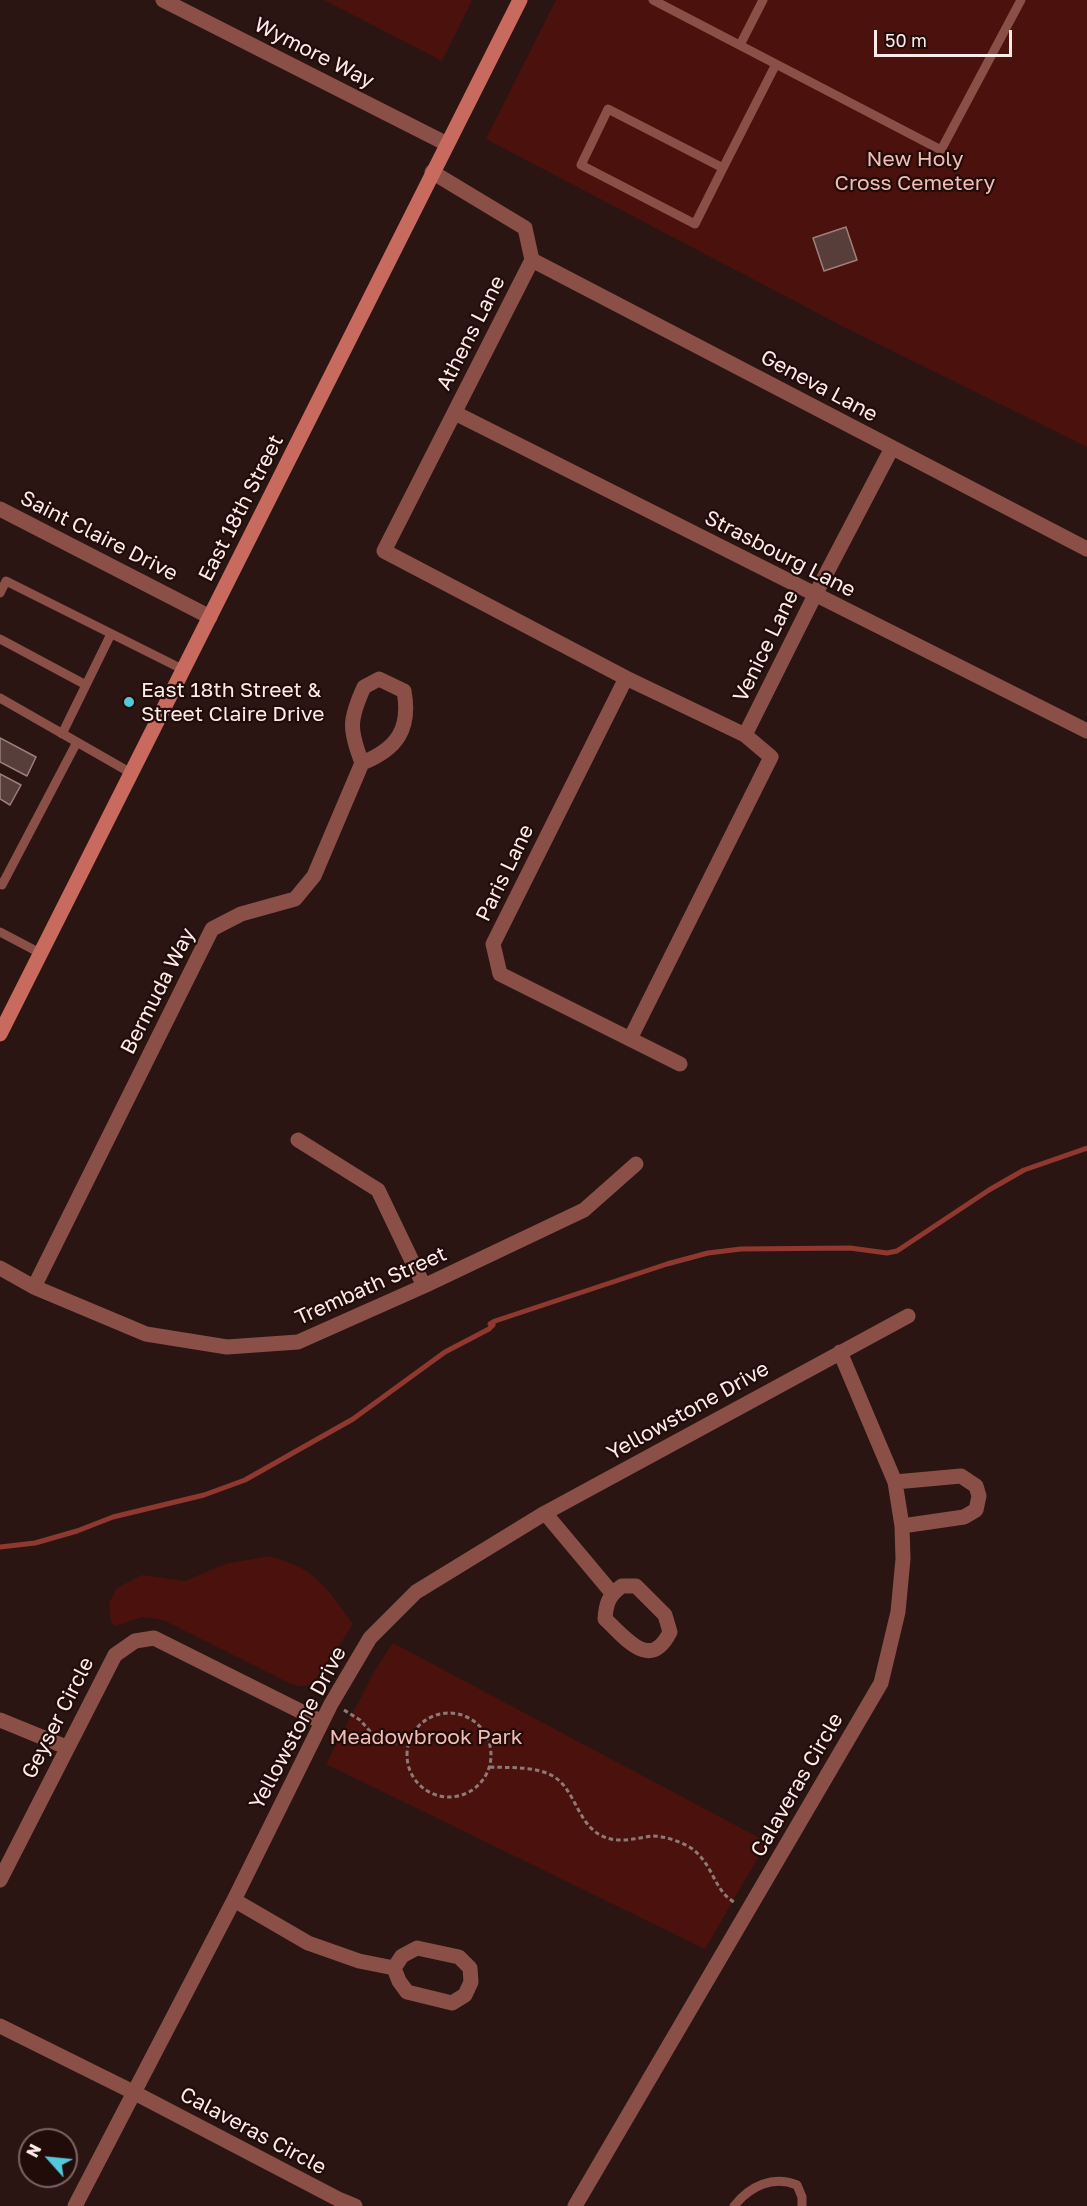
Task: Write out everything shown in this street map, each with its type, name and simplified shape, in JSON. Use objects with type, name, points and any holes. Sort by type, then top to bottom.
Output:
[{"type":"main road","name":"East 18th Street","points":[[0,1034],[520,0]]},
{"type":"street","name":"Wymore Way","points":[[162,0],[447,144]]},
{"type":"street","name":"Athens Lane","points":[[432,172],[525,228],[532,260],[384,551],[626,678]]},
{"type":"street","name":"Geneva Lane","points":[[532,260],[1087,549]]},
{"type":"street","name":"Strasbourg Lane","points":[[454,413],[1087,731]]},
{"type":"street","name":"Venice Lane","points":[[745,735],[891,448]]},
{"type":"street","name":"Saint Claire Drive","points":[[0,509],[210,617]]},
{"type":"street","points":[[626,678],[745,735],[771,757],[630,1039]]},
{"type":"street","name":"Paris Lane","points":[[626,678],[493,944],[500,974],[680,1064]]},
{"type":"street","points":[[379,679],[404,691],[408,710],[399,738],[381,756],[362,764],[354,742],[351,722],[364,687],[379,679]]},
{"type":"street","name":"Bermuda Way","points":[[34,1287],[212,929],[241,914],[295,899],[314,876],[362,764]]},
{"type":"street","points":[[298,1140],[378,1190],[424,1286]]},
{"type":"street","name":"Trembath Street","points":[[0,1268],[34,1287],[146,1334],[226,1347],[298,1342],[424,1286],[584,1210],[636,1164]]},
{"type":"street","name":"Yellowstone Drive","points":[[75,2206],[234,1900],[331,1704],[370,1638],[416,1592],[546,1513],[908,1316]]},
{"type":"street","name":"Calaveras Circle","points":[[575,2206],[881,1683],[898,1612],[903,1559],[902,1526],[895,1482],[840,1352]]},
{"type":"street","points":[[895,1482],[961,1476],[976,1486],[979,1496],[976,1510],[964,1517],[902,1526]]},
{"type":"street","points":[[546,1513],[612,1593]]},
{"type":"street","points":[[622,1586],[636,1586],[665,1615],[670,1632],[664,1644],[650,1651],[638,1649],[605,1619],[606,1605],[612,1593],[622,1586]]},
{"type":"street","name":"Geyser Circle","points":[[0,1880],[115,1655],[135,1641],[154,1638],[322,1722]]},
{"type":"street","points":[[0,1720],[66,1747]]},
{"type":"street","points":[[234,1900],[308,1943],[359,1961],[394,1968]]},
{"type":"street","points":[[417,1948],[459,1957],[470,1968],[471,1982],[465,1995],[452,2003],[407,1992],[394,1968],[402,1956],[417,1948]]},
{"type":"street","points":[[0,2026],[133,2092]]},
{"type":"street","name":"Calaveras Circle","points":[[133,2092],[336,2203],[355,2206]]},
{"type":"lane","points":[[653,0],[941,150],[1021,0]]},
{"type":"lane","points":[[740,45],[763,0]]},
{"type":"lane","points":[[723,168],[608,109],[581,165],[694,224],[723,168],[776,64]]},
{"type":"lane","points":[[0,593],[6,582],[183,670]]},
{"type":"lane","points":[[62,734],[111,634]]},
{"type":"lane","points":[[0,639],[86,684]]},
{"type":"lane","points":[[0,698],[131,773]]},
{"type":"lane","points":[[1,886],[77,742]]},
{"type":"lane","points":[[0,932],[40,953]]},
{"type":"lane","points":[[734,2206],[750,2191],[770,2181],[785,2180],[797,2185],[802,2197],[802,2206]]},
{"type":"path","points":[[331,1704],[360,1720],[377,1738],[409,1746]]},
{"type":"path","points":[[447,1713],[460,1714],[472,1720],[485,1734],[491,1753],[490,1767],[483,1780],[473,1790],[460,1796],[446,1797],[432,1793],[420,1785],[412,1774],[408,1760],[409,1746],[418,1728],[434,1716],[447,1713]]},
{"type":"path","points":[[490,1767],[542,1772],[555,1777],[564,1787],[581,1816],[603,1837],[618,1840],[654,1836],[687,1846],[702,1857],[726,1898],[748,1911]]},
{"type":"green space","points":[[324,0],[472,0],[442,61]]},
{"type":"green space","name":"New Holy Cross Cemetery","points":[[556,0],[1087,0],[1087,447],[844,327],[486,139]]},
{"type":"green space","name":"Meadowbrook Park","points":[[269,1556],[309,1573],[327,1589],[353,1624],[318,1679],[307,1686],[287,1682],[163,1620],[143,1617],[115,1626],[111,1622],[109,1603],[117,1588],[142,1575],[185,1581],[225,1564]]},
{"type":"green space","name":"Meadowbrook Park","points":[[393,1643],[767,1842],[705,1949],[326,1764],[375,1670]]},
{"type":"building","points":[[846,227],[857,260],[824,271],[813,238]]},
{"type":"building","points":[[0,738],[36,757],[27,776],[0,762]]},
{"type":"building","points":[[0,774],[21,785],[10,805],[0,799]]},
{"type":"waterway","points":[[0,1547],[35,1543],[77,1531],[113,1517],[204,1495],[245,1480],[353,1419],[445,1352],[489,1329],[493,1325],[490,1324],[495,1321],[667,1264],[708,1253],[741,1249],[850,1248],[887,1253],[897,1251],[989,1190],[1024,1170],[1087,1148]]},
{"type":"place","name":"East 18th Street & Street Claire Drive","points":[[129,702]]}]
